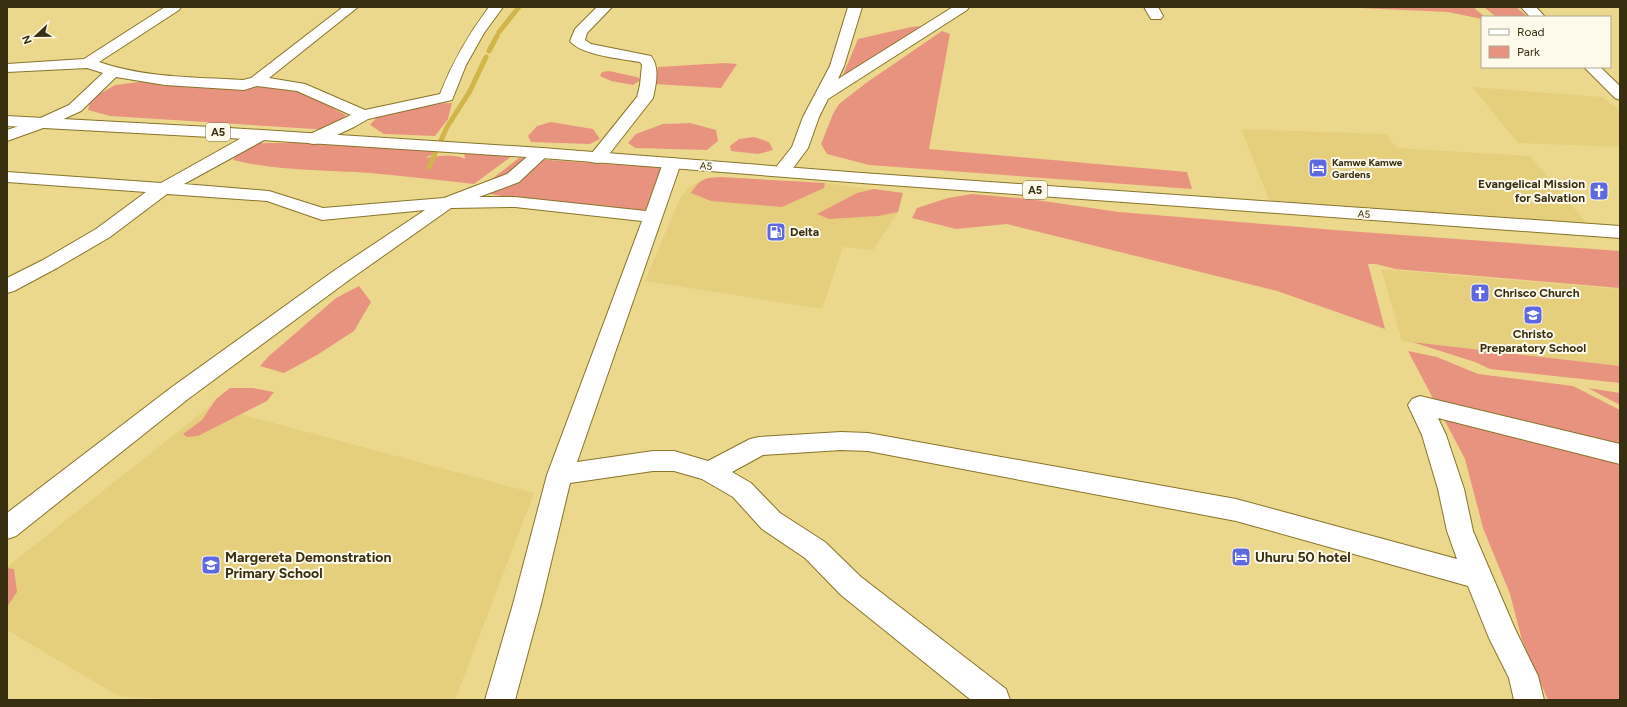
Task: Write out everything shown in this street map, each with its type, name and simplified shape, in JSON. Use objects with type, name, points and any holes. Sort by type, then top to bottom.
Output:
[{"type":"main road","points":[[88,63],[174,7]]},
{"type":"main road","points":[[7,68],[88,63],[113,72],[164,80],[244,85],[256,80],[352,7]]},
{"type":"main road","points":[[314,139],[348,124],[363,114],[446,97],[459,65],[477,32],[496,7]]},
{"type":"main road","points":[[597,158],[645,98],[648,85],[648,65],[646,59],[586,47],[577,41],[580,32],[605,7]]},
{"type":"main road","points":[[782,171],[800,148],[811,117],[837,66],[855,7]]},
{"type":"main road","points":[[822,96],[962,7]]},
{"type":"main road","points":[[1528,7],[1537,16]]},
{"type":"main road","points":[[1593,68],[1620,95]]},
{"type":"main road","points":[[40,124],[75,108],[113,72]]},
{"type":"main road","points":[[256,80],[300,87],[363,114]]},
{"type":"main road","name":"A5","points":[[10,133],[40,124],[260,135],[542,153],[1620,232]]},
{"type":"main road","points":[[7,286],[50,264],[103,233],[162,190],[260,135]]},
{"type":"main road","points":[[7,528],[180,393],[342,275],[425,219],[447,202],[513,178],[542,153]]},
{"type":"main road","points":[[506,693],[560,475],[672,163]]},
{"type":"main road","points":[[7,177],[162,190],[269,196],[322,214],[447,202],[515,202],[652,217]]},
{"type":"main road","points":[[1529,700],[1523,676],[1504,638],[1478,578],[1460,531],[1451,489],[1434,435],[1420,405],[1620,454]]},
{"type":"main road","points":[[710,472],[759,446],[841,441],[868,442],[1236,510],[1478,578]]},
{"type":"main road","points":[[560,475],[653,460],[674,461],[710,472],[742,490],[771,521],[815,550],[851,586],[902,624],[995,700]]},
{"type":"shaded area","points":[[1472,87],[1603,97],[1620,111],[1620,147],[1518,143]]},
{"type":"shaded area","points":[[1241,129],[1386,134],[1397,148],[1530,156],[1591,228],[1440,218],[1269,200]]},
{"type":"shaded area","points":[[720,177],[825,183],[903,193],[898,212],[873,250],[843,247],[822,309],[645,281],[679,200],[689,187],[706,178]]},
{"type":"shaded area","points":[[1381,269],[1620,289],[1620,366],[1402,341]]},
{"type":"shaded area","points":[[210,406],[534,493],[455,700],[180,700],[118,696],[7,630],[7,567]]},
{"type":"green space","points":[[1338,7],[1473,7],[1484,16],[1481,16],[1481,19],[1448,12]]},
{"type":"green space","points":[[1484,7],[1516,7],[1527,16],[1495,16]]},
{"type":"green space","points":[[924,26],[838,87],[858,39],[911,27]]},
{"type":"green space","points":[[942,31],[950,34],[929,149],[1187,172],[1192,189],[869,165],[827,154],[821,144],[833,114],[839,104],[866,83]]},
{"type":"green space","points":[[725,63],[737,64],[721,88],[654,84],[658,67]]},
{"type":"green space","points":[[609,71],[637,77],[641,80],[633,85],[611,81],[600,76],[602,72]]},
{"type":"green space","points":[[147,81],[259,83],[294,88],[346,115],[330,130],[110,116],[88,110],[91,99],[115,85]]},
{"type":"green space","points":[[452,103],[448,119],[435,136],[384,134],[370,125],[377,117],[422,104]]},
{"type":"green space","points":[[551,122],[593,129],[600,139],[590,144],[531,142],[528,136],[537,126]]},
{"type":"green space","points":[[690,123],[716,130],[718,141],[707,150],[635,148],[628,143],[636,134],[663,124]]},
{"type":"green space","points":[[754,137],[769,142],[773,150],[758,154],[731,151],[730,146],[739,139]]},
{"type":"green space","points":[[257,143],[324,143],[442,150],[425,158],[456,156],[465,159],[464,152],[512,156],[474,184],[370,173],[302,170],[250,164],[233,160],[236,156]]},
{"type":"green space","points":[[519,158],[664,168],[647,214],[516,199],[476,191]]},
{"type":"green space","points":[[720,177],[825,183],[824,188],[782,207],[711,201],[691,193],[703,180]]},
{"type":"green space","points":[[874,189],[903,193],[898,212],[878,216],[829,219],[817,214],[857,193]]},
{"type":"green space","points":[[972,194],[1029,199],[1119,212],[1347,231],[1620,251],[1620,288],[1395,269],[1376,264],[1368,264],[1385,329],[1277,291],[1007,224],[956,229],[912,218],[917,208],[948,198]]},
{"type":"green space","points":[[359,286],[371,302],[354,331],[317,355],[284,373],[260,366],[269,356],[336,298]]},
{"type":"green space","points":[[1412,342],[1620,366],[1620,383],[1490,369],[1475,362]]},
{"type":"green space","points":[[1408,351],[1437,357],[1478,374],[1573,386],[1620,410],[1620,700],[1548,700],[1522,640],[1510,594],[1483,528],[1465,459]]},
{"type":"green space","points":[[230,388],[253,388],[274,392],[267,401],[198,436],[187,437],[183,434],[202,420],[216,399]]},
{"type":"green space","points":[[1588,388],[1620,393],[1620,405]]},
{"type":"green space","points":[[7,568],[14,569],[17,592],[7,607]]},
{"type":"waterway","points":[[499,32],[519,7]]},
{"type":"waterway","points":[[489,51],[497,36]]},
{"type":"waterway","points":[[429,167],[447,127],[470,91],[486,57]]},
{"type":"place","name":"Kamwe Kamwe Gardens","points":[[1318,168]]},
{"type":"place","name":"Evangelical Mission for Salvation","points":[[1599,191]]},
{"type":"place","name":"Delta","points":[[776,232]]},
{"type":"place","name":"Chrisco Church","points":[[1480,293]]},
{"type":"place","name":"Christo Preparatory School","points":[[1533,315]]},
{"type":"place","name":"Uhuru 50 hotel","points":[[1241,557]]},
{"type":"place","name":"Margereta Demonstration Primary School","points":[[211,565]]}]
